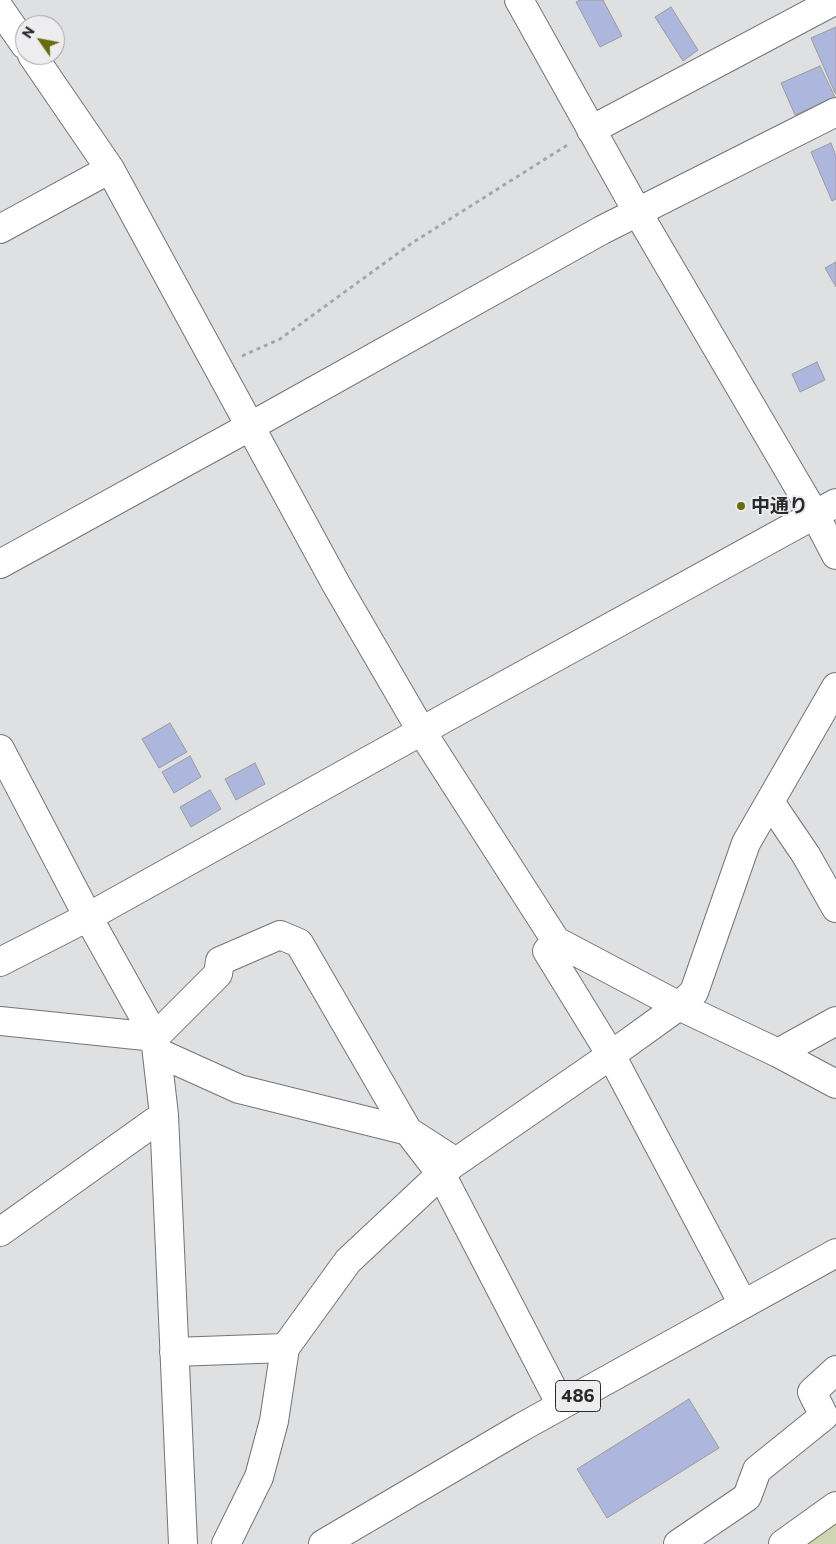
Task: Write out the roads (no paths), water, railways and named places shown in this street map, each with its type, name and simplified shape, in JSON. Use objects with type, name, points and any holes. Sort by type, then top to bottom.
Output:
[{"type":"main road","points":[[10,0],[0,7],[15,30]]},
{"type":"main road","points":[[519,0],[638,213],[826,509],[836,555]]},
{"type":"main road","points":[[591,130],[836,0]]},
{"type":"main road","points":[[39,65],[110,170],[336,584],[422,732],[556,941],[679,1006],[778,1053],[836,1084]]},
{"type":"main road","points":[[0,564],[602,230],[836,112]]},
{"type":"main road","points":[[0,229],[110,170]]},
{"type":"main road","points":[[0,962],[88,917],[462,708],[826,509]]},
{"type":"main road","points":[[226,1544],[259,1477],[274,1421],[285,1348],[348,1261],[448,1168],[611,1055],[679,1006],[694,992],[746,843],[836,687]]},
{"type":"main road","points":[[0,749],[156,1045],[164,1115],[183,1544]]},
{"type":"main road","points":[[770,802],[806,855],[836,908]]},
{"type":"main road","points":[[156,1045],[218,974],[220,961],[280,935],[299,944],[408,1131],[448,1168],[561,1405]]},
{"type":"main road","points":[[556,941],[547,951],[611,1055],[743,1304]]},
{"type":"main road","points":[[0,1021],[156,1045],[239,1090],[408,1131]]},
{"type":"main road","points":[[778,1053],[836,1021]]},
{"type":"main road","points":[[0,1232],[164,1115]]},
{"type":"main road","name":"486","points":[[323,1544],[561,1405],[836,1253]]},
{"type":"main road","points":[[174,1352],[285,1348]]},
{"type":"main road","points":[[678,1544],[748,1497],[757,1470],[824,1416],[812,1392],[836,1370]]},
{"type":"main road","points":[[783,1544],[836,1506]]},
{"type":"place","name":"中通り","points":[[741,506]]}]
